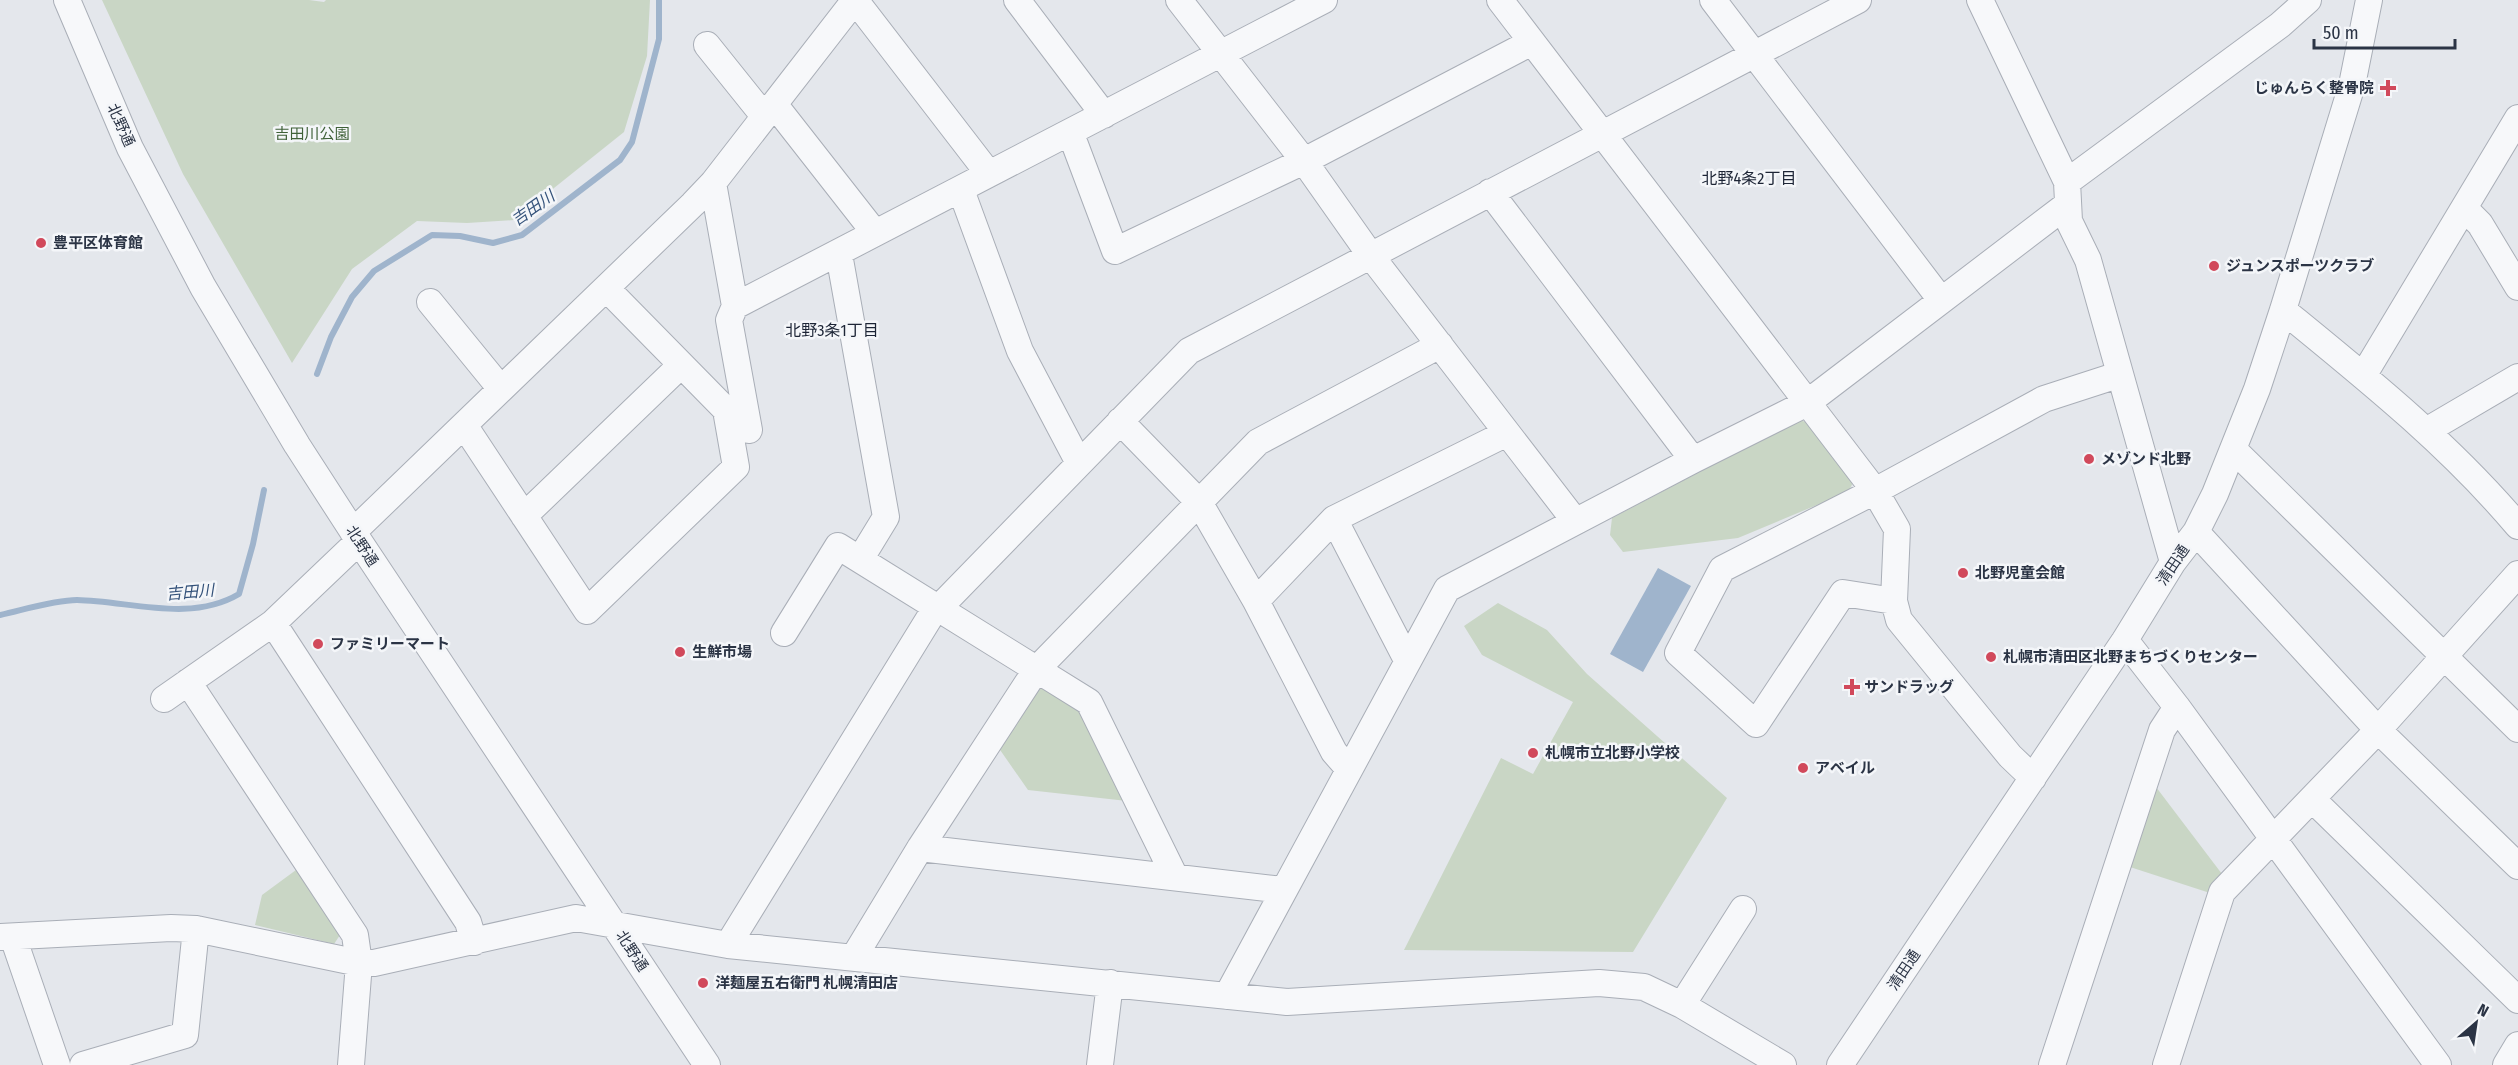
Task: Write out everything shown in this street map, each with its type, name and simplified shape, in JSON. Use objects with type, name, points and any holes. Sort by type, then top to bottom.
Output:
[{"type":"street","name":"北野通","points":[[67,0],[130,148],[203,287],[297,445],[706,1065]]},
{"type":"street","points":[[164,699],[273,623],[464,425],[607,289],[712,183],[855,0],[989,174]]},
{"type":"street","points":[[1017,0],[1104,115]]},
{"type":"street","points":[[1179,0],[1304,161],[1371,256],[1575,521]]},
{"type":"street","points":[[735,306],[1071,134],[1324,0]]},
{"type":"street","points":[[1500,0],[1875,491],[1897,529],[1894,600],[1899,620],[2010,756],[2033,778]]},
{"type":"street","points":[[1713,0],[1941,300]]},
{"type":"street","points":[[728,945],[936,609],[1189,351],[1858,0]]},
{"type":"street","points":[[1980,0],[2067,193],[2069,221],[2088,260],[2118,375],[2173,562]]},
{"type":"street","points":[[1227,996],[1348,768],[1447,589],[1807,403],[1941,300],[2067,193],[2280,25],[2308,0]]},
{"type":"street","name":"清田通","points":[[1840,1065],[2125,640],[2173,562],[2196,532],[2234,450],[2257,389],[2352,85],[2374,3]]},
{"type":"street","points":[[1071,134],[1115,251],[1304,161],[1532,42]]},
{"type":"street","points":[[706,45],[769,110],[874,233]]},
{"type":"street","points":[[2363,376],[2518,118]]},
{"type":"street","points":[[712,183],[735,306],[729,320],[749,430]]},
{"type":"street","points":[[961,190],[1020,351],[1079,463]]},
{"type":"street","points":[[1490,192],[1693,460]]},
{"type":"street","points":[[2464,208],[2480,224],[2518,287]]},
{"type":"street","points":[[839,254],[886,517],[861,558]]},
{"type":"street","points":[[464,425],[587,611],[736,467],[726,410],[607,289]]},
{"type":"street","points":[[430,302],[501,389]]},
{"type":"street","points":[[2283,310],[2426,431],[2486,488],[2518,526]]},
{"type":"street","points":[[854,957],[920,848],[1036,670],[1258,442],[1440,345]]},
{"type":"street","points":[[524,516],[681,365]]},
{"type":"street","points":[[1894,600],[1843,593],[1756,723],[1678,653],[1722,569],[1875,491],[2044,399],[2118,375]]},
{"type":"street","points":[[2426,431],[2518,377]]},
{"type":"street","points":[[1120,421],[1199,502],[1256,601],[1334,752],[1348,768]]},
{"type":"street","points":[[1256,601],[1334,519],[1507,433]]},
{"type":"street","points":[[2234,450],[2518,729]]},
{"type":"street","points":[[1334,519],[1407,660]]},
{"type":"street","points":[[2196,532],[2378,730],[2518,866]]},
{"type":"street","points":[[784,633],[838,546],[861,558],[936,609],[1089,702],[1174,877]]},
{"type":"street","points":[[2166,1065],[2222,892],[2378,730],[2518,574]]},
{"type":"street","points":[[273,623],[468,922],[474,942]]},
{"type":"street","points":[[2125,640],[2177,707],[2438,1065]]},
{"type":"street","points":[[188,682],[355,935],[359,963],[351,1065]]},
{"type":"street","points":[[2052,1065],[2162,730],[2177,707]]},
{"type":"street","points":[[2312,799],[2518,1000]]},
{"type":"street","points":[[920,848],[1283,890]]},
{"type":"street","points":[[1682,1005],[1743,909]]},
{"type":"street","points":[[57,1065],[6,937],[171,928],[196,929],[359,963],[374,963],[576,918],[728,945],[1287,1002],[1624,983],[1644,987],[1682,1005],[1783,1065]]},
{"type":"street","points":[[83,1065],[185,1035],[196,929]]},
{"type":"street","points":[[1100,1065],[1110,983]]},
{"type":"street","points":[[2506,1065],[2518,1045]]},
{"type":"green space","name":"吉田川公園","points":[[102,0],[309,0],[324,2],[326,0],[650,0],[647,56],[624,132],[514,220],[467,223],[417,221],[352,269],[292,363],[183,174]]},
{"type":"green space","points":[[1798,420],[1807,422],[1853,483],[1848,492],[1738,538],[1623,552],[1610,535],[1612,518]]},
{"type":"green space","points":[[1498,603],[1547,630],[1587,674],[1727,798],[1633,952],[1404,950],[1501,758],[1533,774],[1573,702],[1482,655],[1464,626]]},
{"type":"green space","points":[[1048,688],[1080,709],[1127,801],[1028,790],[998,747],[1035,689]]},
{"type":"green space","points":[[2156,787],[2222,874],[2212,883],[2210,893],[2130,867]]},
{"type":"green space","points":[[296,870],[340,935],[334,944],[255,925],[262,895]]},
{"type":"water","points":[[1658,568],[1691,586],[1643,672],[1610,654]]},
{"type":"waterway","name":"吉田川","points":[[317,374],[331,337],[352,297],[374,271],[432,235],[460,236],[493,243],[522,235],[620,160],[632,142],[659,39],[659,0]]},
{"type":"waterway","name":"吉田川","points":[[0,615],[68,600],[180,609],[220,603],[239,594],[253,544],[264,490]]},
{"type":"place","name":"じゅんらく整骨院","points":[[2388,88]]},
{"type":"place","name":"豊平区体育館","points":[[41,243]]},
{"type":"place","name":"ジュンスポーツクラブ","points":[[2214,266]]},
{"type":"place","name":"メゾンド北野","points":[[2089,459]]},
{"type":"place","name":"北野児童会館","points":[[1963,573]]},
{"type":"place","name":"ファミリーマート","points":[[318,644]]},
{"type":"place","name":"生鮮市場","points":[[680,652]]},
{"type":"place","name":"札幌市清田区北野まちづくりセンター","points":[[1991,657]]},
{"type":"place","name":"サンドラッグ","points":[[1852,687]]},
{"type":"place","name":"札幌市立北野小学校","points":[[1533,753]]},
{"type":"place","name":"アベイル","points":[[1803,768]]},
{"type":"place","name":"洋麺屋五右衛門 札幌清田店","points":[[703,983]]},
{"type":"district","name":"北野4条2丁目","points":[[1749,178]]},
{"type":"district","name":"北野3条1丁目","points":[[832,330]]}]
